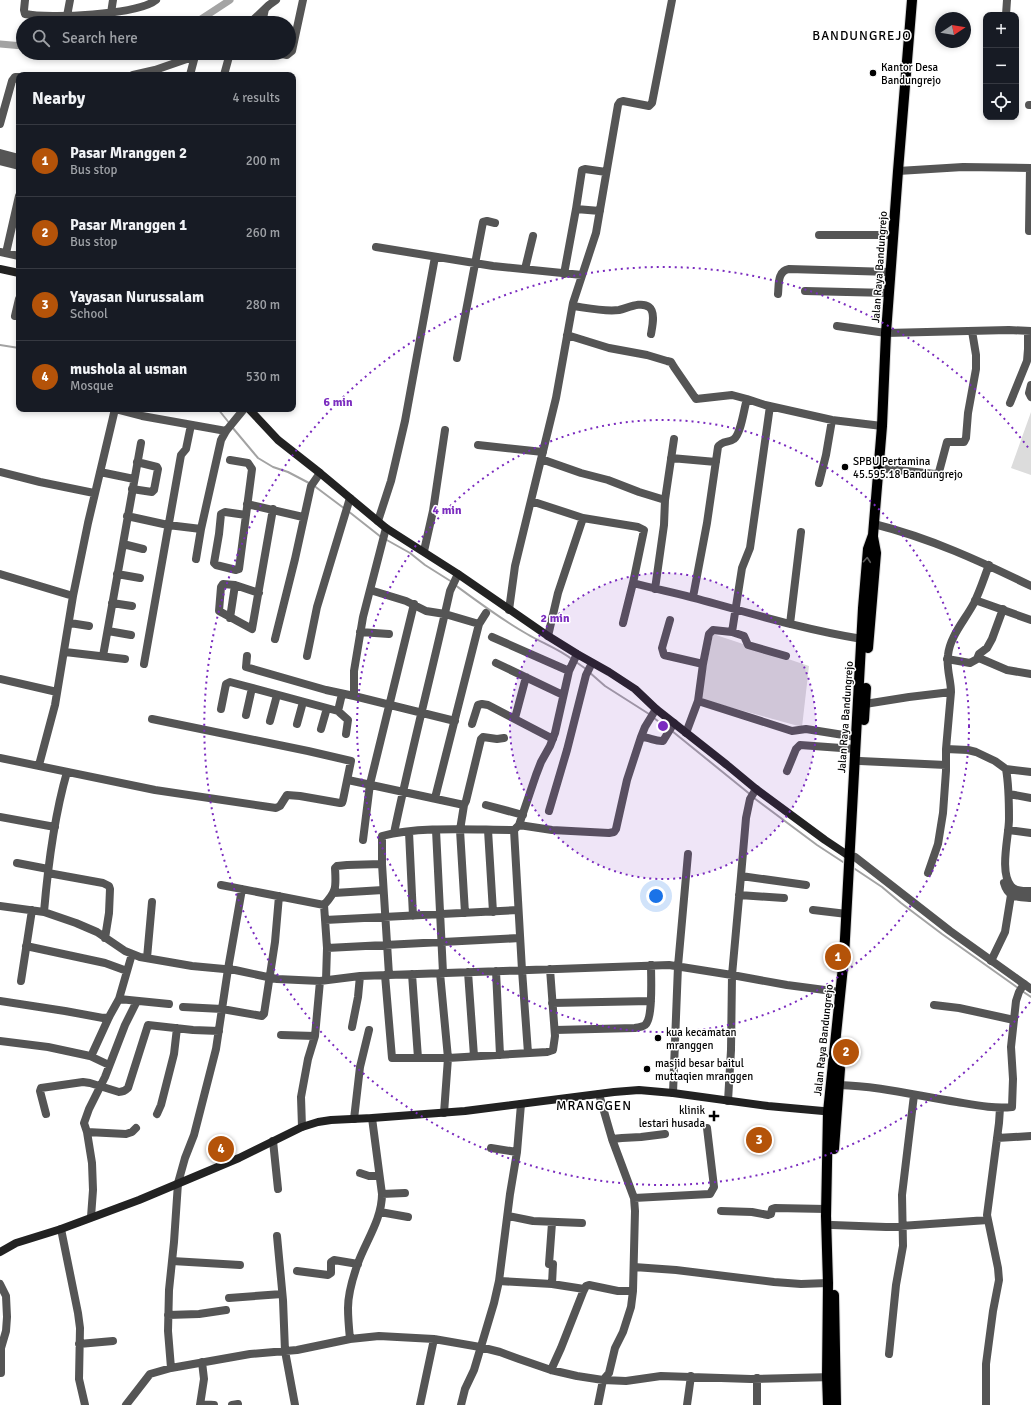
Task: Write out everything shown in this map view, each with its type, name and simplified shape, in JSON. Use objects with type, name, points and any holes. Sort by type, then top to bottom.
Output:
[{"type":"main road","name":"Jalan Raya Bandungrejo","points":[[858,766],[855,749],[868,549],[873,535],[882,426],[886,333],[912,0]]},
{"type":"main road","points":[[0,269],[16,272]]},
{"type":"main road","points":[[253,412],[278,440],[318,475],[348,505],[378,521],[384,533],[424,550],[457,576],[548,636],[573,662],[591,665],[605,670],[635,689],[653,714],[686,733],[727,765],[753,793],[852,859]]},
{"type":"main road","name":"Jalan Raya Bandungrejo","points":[[832,1112],[839,1085],[840,992],[844,963],[858,766],[865,704],[876,553],[873,535]]},
{"type":"main road","name":"Jalan Raya Bandungrejo","points":[[828,1405],[831,1377],[832,1226],[830,1179],[832,1112],[840,1027],[849,963],[851,874]]},
{"type":"main road","points":[[0,1252],[16,1244],[139,1200],[239,1158],[302,1127],[325,1121],[444,1113],[639,1090],[832,1112]]},
{"type":"main road","name":"Jalan Raya Bandungrejo","points":[[830,1179],[826,1209],[831,1377],[836,1405]]},
{"type":"street","points":[[25,0],[25,14],[67,16],[111,13],[157,0]]},
{"type":"street","points":[[67,16],[70,0]]},
{"type":"street","points":[[111,13],[113,0]]},
{"type":"street","points":[[258,16],[276,0]]},
{"type":"street","points":[[296,32],[303,0]]},
{"type":"street","points":[[509,610],[515,566],[556,398],[573,306],[594,242],[619,103],[623,101],[649,106],[652,103],[672,0]]},
{"type":"street","points":[[1006,12],[1007,0]]},
{"type":"street","points":[[264,16],[265,9]]},
{"type":"street","points":[[156,72],[185,60]]},
{"type":"street","points":[[191,72],[194,60]]},
{"type":"street","points":[[224,72],[226,60]]},
{"type":"street","points":[[0,124],[12,81],[16,77]]},
{"type":"street","points":[[0,154],[16,157]]},
{"type":"street","points":[[0,161],[16,165]]},
{"type":"street","points":[[898,171],[963,167],[1031,168],[1029,231]]},
{"type":"street","points":[[564,274],[582,170],[585,169],[606,172]]},
{"type":"street","points":[[16,206],[3,252],[16,255]]},
{"type":"street","points":[[576,209],[600,211]]},
{"type":"street","points":[[457,358],[483,222],[487,221],[495,223]]},
{"type":"street","points":[[819,235],[894,235]]},
{"type":"street","points":[[525,269],[532,236]]},
{"type":"street","points":[[376,247],[476,263],[582,275]]},
{"type":"street","points":[[378,521],[391,481],[403,427],[435,256]]},
{"type":"street","points":[[778,294],[782,272],[789,269],[891,272]]},
{"type":"street","points":[[805,291],[889,293]]},
{"type":"street","points":[[573,306],[612,310],[639,305],[649,307],[653,315],[651,334]]},
{"type":"street","points":[[15,316],[16,312]]},
{"type":"street","points":[[837,326],[886,333],[1029,331],[1026,362],[1010,403]]},
{"type":"street","points":[[878,468],[935,474],[939,472],[947,442],[964,442],[966,438],[968,413],[976,369],[976,355],[972,331]]},
{"type":"street","points":[[567,335],[609,348],[647,355],[671,362],[696,399],[732,395],[770,406],[832,420],[882,426]]},
{"type":"street","points":[[1031,385],[1029,393],[1031,397]]},
{"type":"street","points":[[693,597],[708,523],[719,445],[734,439],[736,436],[747,399]]},
{"type":"street","points":[[732,632],[742,568],[750,548],[770,406]]},
{"type":"street","points":[[39,765],[53,718],[70,622],[73,596],[94,493],[114,412]]},
{"type":"street","points":[[127,412],[191,425],[230,426]]},
{"type":"street","points":[[196,559],[221,440],[242,412]]},
{"type":"street","points":[[819,483],[832,420]]},
{"type":"street","points":[[144,664],[180,455],[186,449],[191,425]]},
{"type":"street","points":[[424,550],[433,511],[445,430]]},
{"type":"street","points":[[655,589],[664,525],[665,500],[674,439]]},
{"type":"street","points":[[103,656],[141,443]]},
{"type":"street","points":[[478,445],[542,456],[581,473],[608,480],[665,500]]},
{"type":"street","points":[[671,458],[716,462]]},
{"type":"street","points":[[230,460],[248,463],[252,468],[247,504],[246,515],[239,569],[236,570],[216,565],[214,563],[221,514],[225,512],[246,515]]},
{"type":"street","points":[[132,489],[152,492],[154,490],[158,469],[157,467],[137,462]]},
{"type":"street","points":[[0,472],[94,493]]},
{"type":"street","points":[[100,472],[134,479]]},
{"type":"street","points":[[275,639],[311,486],[318,475]]},
{"type":"street","points":[[531,501],[583,518],[638,527],[644,530],[623,622]]},
{"type":"street","points":[[247,504],[303,517]]},
{"type":"street","points":[[306,656],[317,607],[348,505]]},
{"type":"street","points":[[259,592],[226,583],[221,586],[219,611],[251,633],[259,592],[273,509]]},
{"type":"street","points":[[127,516],[168,525],[201,530]]},
{"type":"street","points":[[548,636],[558,593],[583,518]]},
{"type":"street","points":[[874,524],[905,532],[952,549],[1031,586]]},
{"type":"street","points":[[790,624],[802,532]]},
{"type":"street","points":[[354,696],[354,671],[360,632],[384,533]]},
{"type":"street","points":[[122,544],[143,549]]},
{"type":"street","points":[[928,873],[938,844],[943,813],[946,748],[951,692],[948,659],[950,645],[975,600],[988,565]]},
{"type":"street","points":[[0,574],[73,596]]},
{"type":"street","points":[[117,574],[140,578]]},
{"type":"street","points":[[394,833],[402,792],[422,714],[444,614],[450,591],[457,576]]},
{"type":"street","points":[[633,583],[693,597],[826,633],[862,640]]},
{"type":"street","points":[[230,618],[235,585]]},
{"type":"street","points":[[370,590],[414,604],[418,608],[479,624]]},
{"type":"street","points":[[975,600],[1031,620]]},
{"type":"street","points":[[112,603],[132,606]]},
{"type":"street","points":[[363,840],[370,784],[414,604]]},
{"type":"street","points":[[948,659],[970,663],[977,659],[979,654],[987,648],[992,639],[1003,609]]},
{"type":"street","points":[[435,798],[479,624],[486,613]]},
{"type":"street","points":[[670,620],[662,648],[664,654],[703,664]]},
{"type":"street","points":[[70,622],[89,626]]},
{"type":"street","points":[[108,631],[131,635]]},
{"type":"street","points":[[686,733],[698,701],[703,664],[710,631],[732,632],[744,636],[748,645],[786,656]]},
{"type":"street","points":[[360,632],[389,634]]},
{"type":"street","points":[[492,637],[573,662],[563,695],[553,739],[536,775],[523,815],[517,828],[518,910],[528,1053]]},
{"type":"street","points":[[65,652],[125,659]]},
{"type":"street","points":[[247,656],[246,667],[326,690],[455,721]]},
{"type":"street","points":[[977,659],[981,659],[1007,670],[1031,674]]},
{"type":"street","points":[[496,663],[563,695]]},
{"type":"street","points":[[549,811],[567,750],[586,676],[591,665]]},
{"type":"street","points":[[515,718],[526,677]]},
{"type":"street","points":[[0,679],[57,692]]},
{"type":"street","points":[[221,709],[226,684],[228,682],[338,711],[348,720],[346,734]]},
{"type":"street","points":[[246,715],[252,688]]},
{"type":"street","points":[[865,704],[909,696],[951,692]]},
{"type":"street","points":[[270,721],[276,694]]},
{"type":"street","points":[[338,711],[342,694]]},
{"type":"street","points":[[698,701],[792,731],[806,729],[856,737]]},
{"type":"street","points":[[297,724],[303,702]]},
{"type":"street","points":[[472,724],[478,705],[488,705],[553,739]]},
{"type":"street","points":[[321,729],[327,708]]},
{"type":"street","points":[[550,969],[555,1030],[555,1043],[553,1050],[448,1058],[392,1058],[387,975],[386,917],[382,864],[382,836],[394,833],[436,830],[488,830],[517,828],[583,832],[614,832],[616,829],[627,780],[641,737],[653,714]]},
{"type":"street","points":[[0,758],[155,790],[276,808],[280,806],[287,795],[342,803],[344,800],[351,761],[152,720]]},
{"type":"street","points":[[641,737],[651,738],[661,742],[664,740],[672,726]]},
{"type":"street","points":[[465,913],[460,830],[464,805],[481,740],[483,737],[496,739],[504,738]]},
{"type":"street","points":[[787,771],[796,749],[800,746],[855,749]]},
{"type":"street","points":[[946,748],[976,752],[996,761],[1006,769],[1031,772]]},
{"type":"street","points":[[858,766],[946,765]]},
{"type":"street","points":[[1006,769],[1009,794],[1006,867],[1008,882],[1017,890],[1031,891]]},
{"type":"street","points":[[44,912],[48,871],[59,798],[67,772]]},
{"type":"street","points":[[348,780],[464,805]]},
{"type":"street","points":[[728,1101],[731,1050],[732,975],[745,828],[753,793]]},
{"type":"street","points":[[1009,794],[1031,798]]},
{"type":"street","points":[[486,805],[523,815]]},
{"type":"street","points":[[0,817],[55,827]]},
{"type":"street","points":[[436,830],[441,973],[448,1058],[444,1113]]},
{"type":"street","points":[[488,830],[493,912]]},
{"type":"street","points":[[1008,830],[1031,833]]},
{"type":"street","points":[[409,832],[413,916]]},
{"type":"street","points":[[673,1093],[678,966],[688,854]]},
{"type":"street","points":[[839,1085],[860,1085],[940,1100],[1000,1108],[1012,1107],[1013,1079],[1011,1047],[1016,1001],[1017,995],[1028,986],[991,961],[852,859]]},
{"type":"street","points":[[17,863],[103,883],[109,886],[109,913],[105,938]]},
{"type":"street","points":[[302,1127],[301,1097],[314,1036],[327,948],[324,904],[334,894],[336,884],[336,866],[382,864]]},
{"type":"street","points":[[741,876],[806,885]]},
{"type":"street","points":[[1008,882],[1004,883],[1008,893],[1011,895],[1031,898]]},
{"type":"street","points":[[221,885],[324,904]]},
{"type":"street","points":[[171,1368],[168,1331],[168,1290],[172,1261],[178,1183],[194,1134],[216,1049],[242,889]]},
{"type":"street","points":[[334,894],[384,890]]},
{"type":"street","points":[[739,895],[784,898]]},
{"type":"street","points":[[991,961],[1005,932],[1011,895]]},
{"type":"street","points":[[183,1007],[222,1009],[262,1016],[264,1014],[270,977],[279,896]]},
{"type":"street","points":[[147,958],[152,902]]},
{"type":"street","points":[[0,906],[44,912],[76,923],[97,932],[132,954],[147,958],[192,966],[228,969],[290,980],[323,980],[360,976],[652,965],[678,966],[787,986],[840,992]]},
{"type":"street","points":[[21,981],[32,910]]},
{"type":"street","points":[[325,920],[518,910]]},
{"type":"street","points":[[813,910],[847,914]]},
{"type":"street","points":[[327,948],[520,938]]},
{"type":"street","points":[[26,946],[105,963],[127,971]]},
{"type":"street","points":[[93,1052],[120,999],[132,954]]},
{"type":"street","points":[[555,1030],[635,1028],[643,1026],[647,1023],[651,1001],[652,965]]},
{"type":"street","points":[[496,971],[500,1055]]},
{"type":"street","points":[[468,972],[474,1056]]},
{"type":"street","points":[[412,974],[418,1058]]},
{"type":"street","points":[[352,1027],[360,976]]},
{"type":"street","points":[[120,999],[169,1004]]},
{"type":"street","points":[[0,1001],[109,1018]]},
{"type":"street","points":[[91,1217],[93,1190],[92,1163],[84,1123],[136,1001]]},
{"type":"street","points":[[552,1003],[651,1001]]},
{"type":"street","points":[[934,1005],[959,1008],[1014,1020]]},
{"type":"street","points":[[46,1114],[40,1091],[41,1088],[82,1082],[122,1092],[128,1088],[148,1025],[219,1031]]},
{"type":"street","points":[[157,1114],[174,1054],[177,1028]]},
{"type":"street","points":[[354,1119],[360,1067],[369,1030]]},
{"type":"street","points":[[281,1035],[314,1036]]},
{"type":"street","points":[[0,1041],[90,1056],[109,1065]]},
{"type":"street","points":[[598,1405],[603,1380],[609,1373],[615,1348],[623,1332],[631,1307],[634,1267],[635,1211],[634,1198],[612,1139],[599,1094]]},
{"type":"street","points":[[888,1354],[896,1285],[903,1246],[902,1195],[914,1095]]},
{"type":"street","points":[[461,1405],[465,1389],[474,1370],[499,1281],[518,1152],[521,1104]]},
{"type":"street","points":[[986,1405],[986,1364],[999,1280],[996,1256],[988,1220],[988,1205],[1000,1108]]},
{"type":"street","points":[[350,1339],[348,1302],[358,1264],[382,1204],[372,1118]]},
{"type":"street","points":[[87,1132],[126,1134],[132,1132],[136,1128]]},
{"type":"street","points":[[634,1198],[710,1194],[714,1187],[707,1128]]},
{"type":"street","points":[[612,1139],[665,1134]]},
{"type":"street","points":[[997,1138],[1031,1136]]},
{"type":"street","points":[[273,1140],[278,1189]]},
{"type":"street","points":[[491,1148],[518,1152]]},
{"type":"street","points":[[360,1173],[369,1176],[379,1176]]},
{"type":"street","points":[[382,1194],[405,1193]]},
{"type":"street","points":[[721,1211],[752,1212],[768,1216],[771,1214],[772,1209],[775,1208],[826,1209]]},
{"type":"street","points":[[380,1212],[408,1217]]},
{"type":"street","points":[[508,1216],[533,1221],[582,1223]]},
{"type":"street","points":[[832,1226],[902,1227],[988,1220]]},
{"type":"street","points":[[552,1222],[549,1264],[553,1264],[552,1284]]},
{"type":"street","points":[[61,1229],[78,1313],[79,1379],[85,1405]]},
{"type":"street","points":[[277,1236],[285,1351],[295,1405]]},
{"type":"street","points":[[297,1271],[328,1275],[331,1271],[331,1262],[334,1260],[358,1264]]},
{"type":"street","points":[[172,1261],[240,1265]]},
{"type":"street","points":[[634,1267],[676,1270],[781,1283],[828,1283]]},
{"type":"street","points":[[499,1281],[552,1284],[584,1289]]},
{"type":"street","points":[[0,1284],[5,1292],[6,1301],[6,1331],[0,1355],[1,1373]]},
{"type":"street","points":[[551,1370],[584,1289],[589,1285],[618,1291],[633,1291]]},
{"type":"street","points":[[229,1298],[282,1294]]},
{"type":"street","points":[[168,1315],[199,1314],[226,1310]]},
{"type":"street","points":[[126,1405],[150,1374],[171,1368],[250,1354],[297,1350],[350,1339],[379,1336],[434,1339],[480,1347],[500,1352],[551,1370],[603,1380],[626,1381],[661,1376],[757,1378],[831,1377]]},
{"type":"street","points":[[420,1405],[434,1339]]},
{"type":"street","points":[[79,1344],[113,1341]]},
{"type":"street","points":[[202,1362],[204,1379],[200,1404],[214,1405]]},
{"type":"street","points":[[687,1405],[691,1376]]},
{"type":"street","points":[[757,1378],[757,1405]]},
{"type":"shaded area","points":[[1031,412],[1031,475],[1011,468]]},
{"type":"shaded area","points":[[713,634],[809,666],[802,727],[700,699]]},
{"type":"waterway","points":[[206,16],[230,0]]},
{"type":"waterway","points":[[0,44],[16,45]]},
{"type":"waterway","points":[[0,345],[16,348]]},
{"type":"waterway","points":[[220,412],[230,424]]},
{"type":"waterway","points":[[232,427],[258,458],[273,467],[288,472],[309,483]]},
{"type":"waterway","points":[[313,485],[345,509]]},
{"type":"waterway","points":[[348,511],[381,537]]},
{"type":"waterway","points":[[385,539],[410,553],[425,565],[452,582]]},
{"type":"waterway","points":[[455,585],[508,623],[573,660]]},
{"type":"waterway","points":[[576,662],[586,669]]},
{"type":"waterway","points":[[589,672],[605,686],[649,714]]},
{"type":"waterway","points":[[654,718],[668,729]]},
{"type":"waterway","points":[[672,731],[751,795]]},
{"type":"waterway","points":[[754,798],[817,845],[846,864]]},
{"type":"waterway","points":[[852,867],[882,887],[942,934],[1018,988]]},
{"type":"waterway","points":[[1022,991],[1031,997]]},
{"type":"place","name":"Kantor Desa Bandungrejo","points":[[873,73]]},
{"type":"place","name":"SPBU Pertamina 45.595.18 Bandungrejo","points":[[845,467]]},
{"type":"place","name":"Pasar Mranggen 2","points":[[838,957]]},
{"type":"place","name":"kua kecamatan mranggen","points":[[658,1038]]},
{"type":"place","name":"Pasar Mranggen 1","points":[[846,1052]]},
{"type":"place","name":"masjid besar baitul muttaqien mranggen","points":[[647,1069]]},
{"type":"place","name":"klinik lestari husada","points":[[714,1116]]},
{"type":"place","name":"Yayasan Nurussalam","points":[[759,1140]]},
{"type":"place","name":"mushola al usman","points":[[221,1149]]},
{"type":"district","name":"BANDUNGREJO","points":[[862,35]]},
{"type":"district","name":"MRANGGEN","points":[[594,1105]]}]
